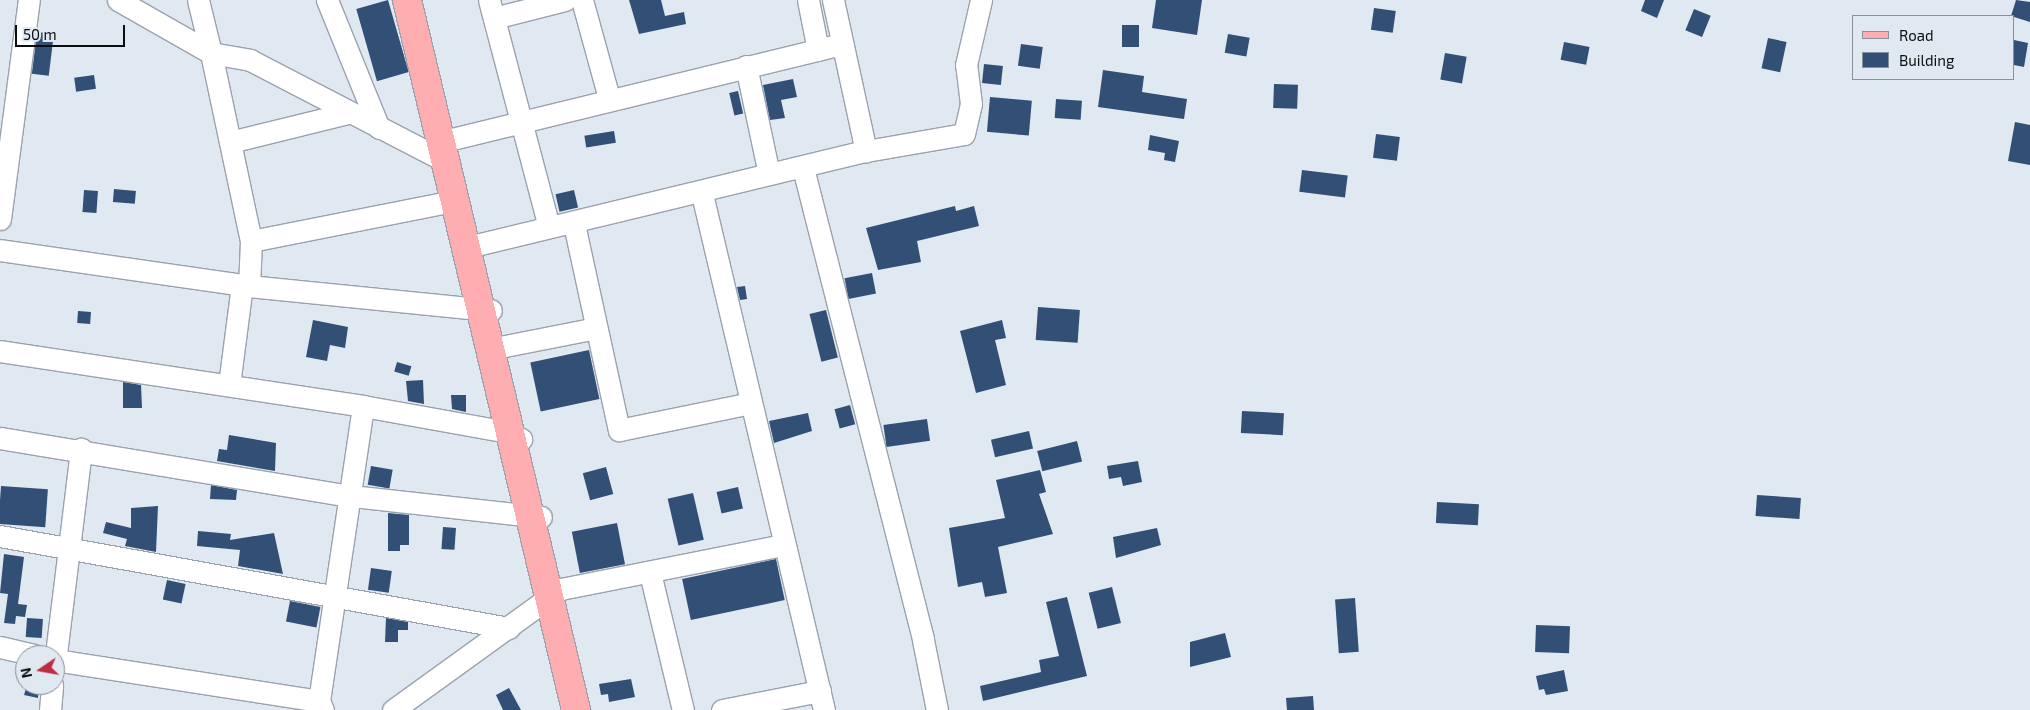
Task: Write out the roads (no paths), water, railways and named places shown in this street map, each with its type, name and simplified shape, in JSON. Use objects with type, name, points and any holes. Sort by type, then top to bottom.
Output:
[{"type":"main road","points":[[407,0],[476,245],[484,309],[500,348],[515,435]]},
{"type":"main road","points":[[421,0],[448,150],[453,201],[484,309],[534,515],[588,710]]},
{"type":"main road","points":[[555,593],[576,710]]},
{"type":"street","points":[[0,219],[5,132],[29,0]]},
{"type":"street","points":[[118,0],[211,53],[250,60],[379,128],[448,150],[520,123],[608,98],[843,44]]},
{"type":"street","points":[[198,0],[251,241],[246,285],[229,385]]},
{"type":"street","points":[[327,0],[379,128]]},
{"type":"street","points":[[550,227],[520,123],[492,9],[566,0]]},
{"type":"street","points":[[582,0],[608,98]]},
{"type":"street","points":[[808,0],[818,50]]},
{"type":"street","points":[[834,0],[866,151]]},
{"type":"street","points":[[476,245],[702,194],[769,174],[804,168],[866,151],[964,134],[971,104],[966,65],[980,0]]},
{"type":"street","points":[[746,66],[769,174]]},
{"type":"street","points":[[230,142],[348,113]]},
{"type":"street","points":[[804,168],[937,710]]},
{"type":"street","points":[[702,194],[783,545],[822,701],[722,710]]},
{"type":"street","points":[[251,241],[453,201]]},
{"type":"street","points":[[574,224],[619,430],[750,403]]},
{"type":"street","points":[[0,250],[246,285],[484,309]]},
{"type":"street","points":[[500,348],[596,328]]},
{"type":"street","points":[[0,351],[363,406],[515,435]]},
{"type":"street","points":[[65,663],[321,705],[352,496],[363,406]]},
{"type":"street","points":[[0,438],[80,449],[352,496],[534,515]]},
{"type":"street","points":[[57,645],[80,449]]},
{"type":"street","points":[[0,536],[68,551],[509,628]]},
{"type":"street","points":[[393,710],[555,593],[783,545]]},
{"type":"street","points":[[650,573],[683,710]]},
{"type":"street","points":[[0,647],[15,651]]},
{"type":"street","points":[[50,710],[51,695]]}]
